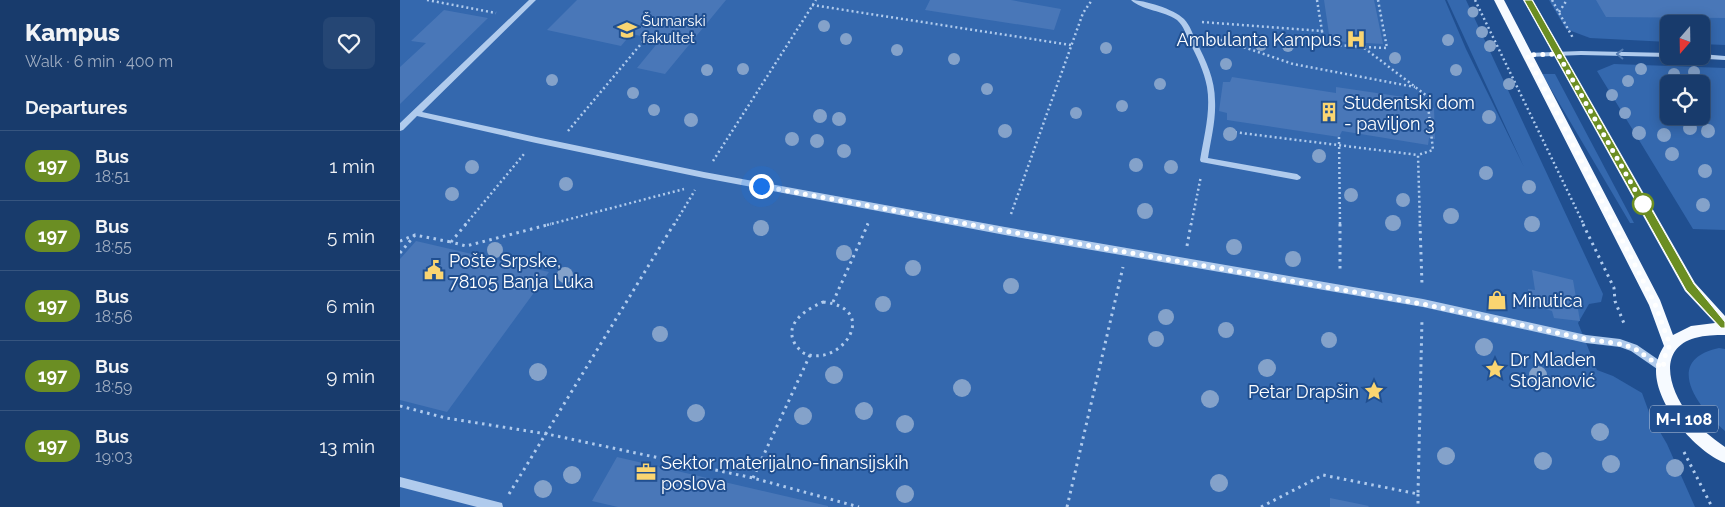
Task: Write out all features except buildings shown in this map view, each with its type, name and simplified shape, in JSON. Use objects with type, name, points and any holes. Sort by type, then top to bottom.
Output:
[{"type":"main road","points":[[1499,0],[1655,304],[1670,345],[1680,336],[1694,330],[1711,328],[1725,330]]},
{"type":"main road","points":[[1528,0],[1690,287],[1725,325]]},
{"type":"main road","name":"M-I 108","points":[[1670,345],[1665,356],[1663,368],[1665,386],[1674,405],[1693,430],[1725,456]]},
{"type":"street","points":[[400,128],[533,0]]},
{"type":"street","points":[[1134,0],[1182,20],[1204,61],[1211,83],[1213,104],[1204,160],[1297,177]]},
{"type":"street","points":[[1527,55],[1660,56]]},
{"type":"street","points":[[1710,57],[1725,58]]},
{"type":"street","points":[[416,113],[556,145],[704,175],[1005,231],[1423,304],[1586,339],[1620,344],[1634,348],[1663,368]]},
{"type":"street","points":[[400,482],[502,503]]},
{"type":"path","points":[[427,0],[516,17]]},
{"type":"path","points":[[704,175],[816,0]]},
{"type":"path","points":[[1005,231],[1083,13],[1092,0]]},
{"type":"path","points":[[1317,0],[1323,44],[1387,48],[1378,0]]},
{"type":"path","points":[[1475,0],[1614,288],[1614,301]]},
{"type":"path","points":[[1559,12],[1567,0]]},
{"type":"path","points":[[812,5],[1071,45]]},
{"type":"path","points":[[1182,20],[1322,31]]},
{"type":"path","points":[[556,145],[646,38]]},
{"type":"path","points":[[1196,47],[1212,41],[1223,40],[1293,64],[1417,87]]},
{"type":"path","points":[[1209,129],[1418,154],[1433,150],[1427,96],[1363,47]]},
{"type":"path","points":[[1339,137],[1340,289]]},
{"type":"path","points":[[450,242],[536,140]]},
{"type":"path","points":[[1418,154],[1423,304],[1418,507]]},
{"type":"path","points":[[1184,261],[1204,160]]},
{"type":"path","points":[[400,241],[415,235],[466,246],[699,185],[547,434],[502,503]]},
{"type":"path","points":[[833,302],[876,207]]},
{"type":"path","points":[[400,253],[415,235]]},
{"type":"path","points":[[1066,507],[1126,252]]},
{"type":"path","points":[[823,302],[833,302],[842,305],[849,311],[852,320],[850,336],[838,349],[820,356],[810,355],[801,352],[794,345],[792,327],[804,310],[823,302]]},
{"type":"path","points":[[753,478],[810,355]]},
{"type":"path","points":[[400,406],[446,418],[547,434],[753,478],[859,507]]},
{"type":"path","points":[[1261,507],[1323,475],[1418,494]]},
{"type":"shaded area","points":[[400,0],[1445,0],[1466,49],[1524,167],[1447,0],[1466,0],[1603,294],[1601,302],[1589,304],[1578,323],[1597,370],[1613,376],[1642,393],[1650,415],[1667,444],[1695,507],[400,507]]},
{"type":"shaded area","points":[[1549,0],[1725,0],[1725,45],[1710,44],[1710,15],[1660,15],[1660,42],[1590,38],[1566,29]]},
{"type":"shaded area","points":[[1614,64],[1725,68],[1725,230],[1693,229],[1597,71]]},
{"type":"shaded area","points":[[1542,74],[1555,74],[1634,223],[1630,223]]},
{"type":"shaded area","points":[[1719,348],[1725,349],[1725,431],[1696,398],[1690,385],[1689,373],[1692,363],[1702,354]]},
{"type":"bus line","name":"197","points":[[1528,0],[1690,287],[1725,325]]},
{"type":"place","name":"Šumarski fakultet","points":[[627,30]]},
{"type":"place","name":"Ambulanta Kampus","points":[[1356,39]]},
{"type":"place","name":"Studentski dom - paviljon 3","points":[[1329,112]]},
{"type":"place","name":"Pošte Srpske, 78105 Banja Luka","points":[[434,270]]},
{"type":"place","name":"Minutica","points":[[1497,300]]},
{"type":"place","name":"Dr Mladen Stojanović","points":[[1495,369]]},
{"type":"place","name":"Petar Drapšin","points":[[1374,391]]},
{"type":"place","name":"Sektor materijalno-finansijskih poslova","points":[[646,472]]},
{"type":"route","points":[[761,186],[1423,304],[1586,339],[1620,344],[1634,348],[1663,368],[1665,356],[1670,345],[1655,304],[1527,55],[1558,54],[1643,204]]}]
